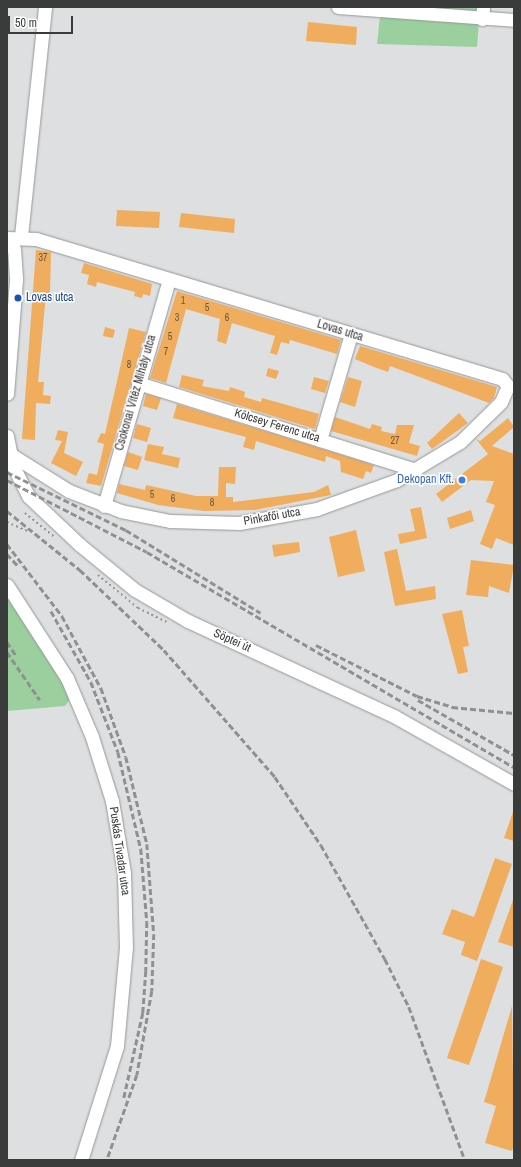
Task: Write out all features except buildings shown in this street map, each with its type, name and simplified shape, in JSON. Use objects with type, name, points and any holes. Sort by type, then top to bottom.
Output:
[{"type":"street","points":[[21,236],[45,7]]},
{"type":"street","points":[[338,7],[483,13],[514,20]]},
{"type":"street","name":"Lovas utca","points":[[7,238],[21,236],[502,379],[508,386]]},
{"type":"street","points":[[7,238],[15,254],[16,280],[7,394]]},
{"type":"street","name":"Csokonai Vitéz Mihály utca","points":[[104,506],[138,383],[169,280]]},
{"type":"street","points":[[320,440],[351,334]]},
{"type":"street","name":"Kölcsey Ferenc utca","points":[[138,383],[416,470]]},
{"type":"street","name":"Pinkafői utca","points":[[10,454],[59,486],[104,506],[170,521],[239,523],[317,509],[373,492],[416,470],[460,442],[501,402],[508,386]]},
{"type":"street","name":"Söptei út","points":[[7,436],[10,454],[17,476],[39,509],[135,590],[188,621],[394,716],[514,784]]},
{"type":"street","name":"Puskás Tivadar utca","points":[[7,585],[67,678],[92,737],[112,801],[124,873],[126,947],[117,1046],[81,1160]]},
{"type":"path","points":[[7,522],[27,531]]},
{"type":"green space","points":[[381,7],[480,7],[477,47],[377,44]]},
{"type":"green space","points":[[7,592],[71,698],[65,706],[7,711]]},
{"type":"railway","points":[[7,472],[126,530],[261,613]]},
{"type":"railway","points":[[7,480],[147,552],[514,767]]},
{"type":"railway","points":[[7,511],[80,570],[164,650],[275,777],[321,845],[385,959],[409,1007],[465,1160]]},
{"type":"railway","points":[[7,544],[62,616],[101,688],[126,757],[147,844],[154,934],[152,991],[137,1075],[107,1160]]},
{"type":"railway","points":[[7,554],[18,566]]},
{"type":"railway","points":[[51,611],[91,682],[118,752],[141,849],[147,922],[146,971],[143,1013],[124,1098]]},
{"type":"railway","points":[[7,642],[17,657]]},
{"type":"railway","points":[[316,645],[417,696],[452,707],[514,713]]},
{"type":"railway","points":[[7,652],[40,700]]},
{"type":"railway","points":[[418,700],[514,755]]},
{"type":"place","name":"Lovas utca","points":[[18,298]]},
{"type":"place","name":"Dekopan Kft.","points":[[462,480]]}]
